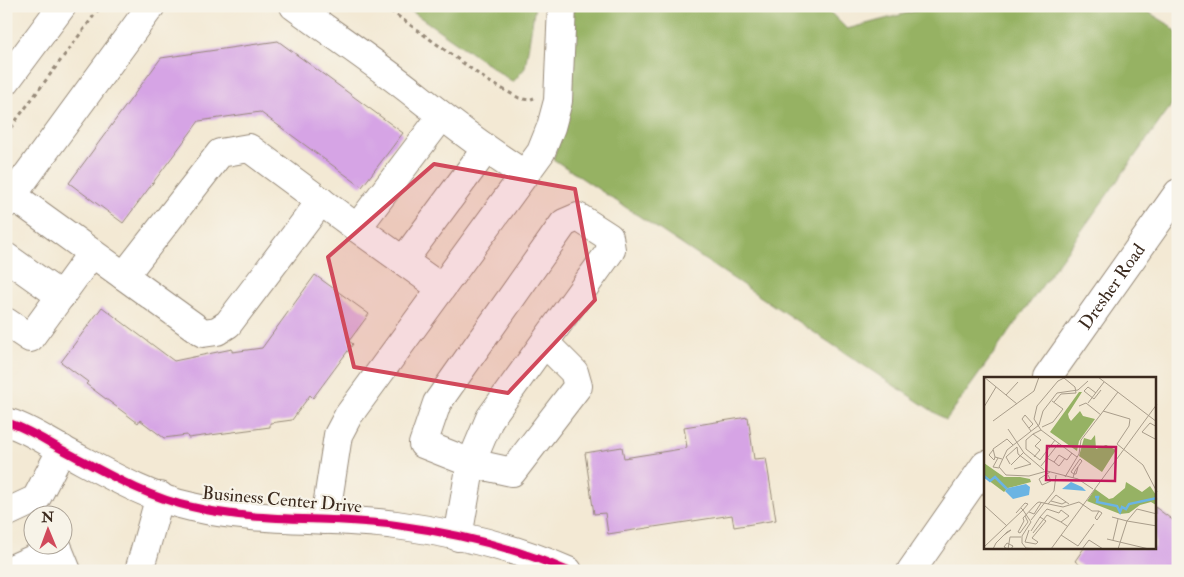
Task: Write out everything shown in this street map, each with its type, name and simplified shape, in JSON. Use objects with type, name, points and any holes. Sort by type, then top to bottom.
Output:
[{"type":"street","points":[[6,81],[62,6]]},
{"type":"street","points":[[151,6],[9,199],[92,253],[202,333],[217,331],[228,324],[321,201]]},
{"type":"street","points":[[294,6],[417,96],[441,117],[524,174]]},
{"type":"street","points":[[325,520],[338,434],[348,416],[541,152],[551,127],[558,101],[562,6]]},
{"type":"street","points":[[357,228],[441,117]]},
{"type":"street","points":[[124,276],[220,153],[249,148],[441,288]]},
{"type":"street","points":[[403,261],[486,149]]},
{"type":"street","name":"Dresher Road","points":[[1048,377],[1178,193]]},
{"type":"street","points":[[458,537],[471,463],[490,418],[610,250],[609,237],[578,217],[564,224],[437,403],[423,444],[471,463],[512,472],[578,386],[574,372],[545,343]]},
{"type":"street","points":[[6,322],[30,338],[92,253]]},
{"type":"street","points":[[6,257],[61,296]]},
{"type":"street","name":"Business Center Drive","points":[[6,422],[62,449],[121,482],[192,507],[254,516],[396,525],[458,537],[515,551],[568,571]]},
{"type":"street","points":[[41,504],[62,449]]},
{"type":"street","points":[[911,571],[984,466]]},
{"type":"street","points":[[139,571],[160,496]]},
{"type":"street","points":[[6,513],[22,510]]},
{"type":"street","points":[[6,571],[60,555]]},
{"type":"path","points":[[6,134],[101,6]]},
{"type":"path","points":[[384,6],[488,81],[519,98],[529,100],[537,94]]},
{"type":"highlighted area","points":[[434,164],[575,189],[595,300],[508,393],[354,367],[328,257]]},
{"type":"green space","points":[[404,6],[535,6],[525,68],[513,82]]},
{"type":"green space","points":[[571,6],[824,6],[847,29],[919,10],[950,6],[1138,6],[1168,24],[1178,34],[1178,96],[946,420],[553,159],[571,103]]},
{"type":"building","points":[[278,41],[403,133],[362,187],[260,112],[199,121],[123,223],[69,183],[161,58]]},
{"type":"building","points":[[315,275],[369,314],[349,341],[353,344],[313,398],[310,395],[292,420],[270,423],[270,427],[188,438],[187,435],[164,438],[140,420],[138,423],[86,384],[88,382],[61,362],[102,307],[174,361],[232,349],[232,352],[262,348]]},
{"type":"building","points":[[748,417],[754,459],[766,458],[776,520],[734,527],[732,515],[608,534],[605,513],[594,514],[585,453],[622,447],[624,458],[687,448],[684,427]]},
{"type":"building","points":[[1156,508],[1178,524],[1178,571],[1088,571],[1075,561],[1083,550],[1156,550]]},
{"type":"cycle path","points":[[6,422],[27,430],[125,483],[175,503],[217,512],[243,515],[371,522],[418,528],[505,548],[548,562],[568,571]]}]
